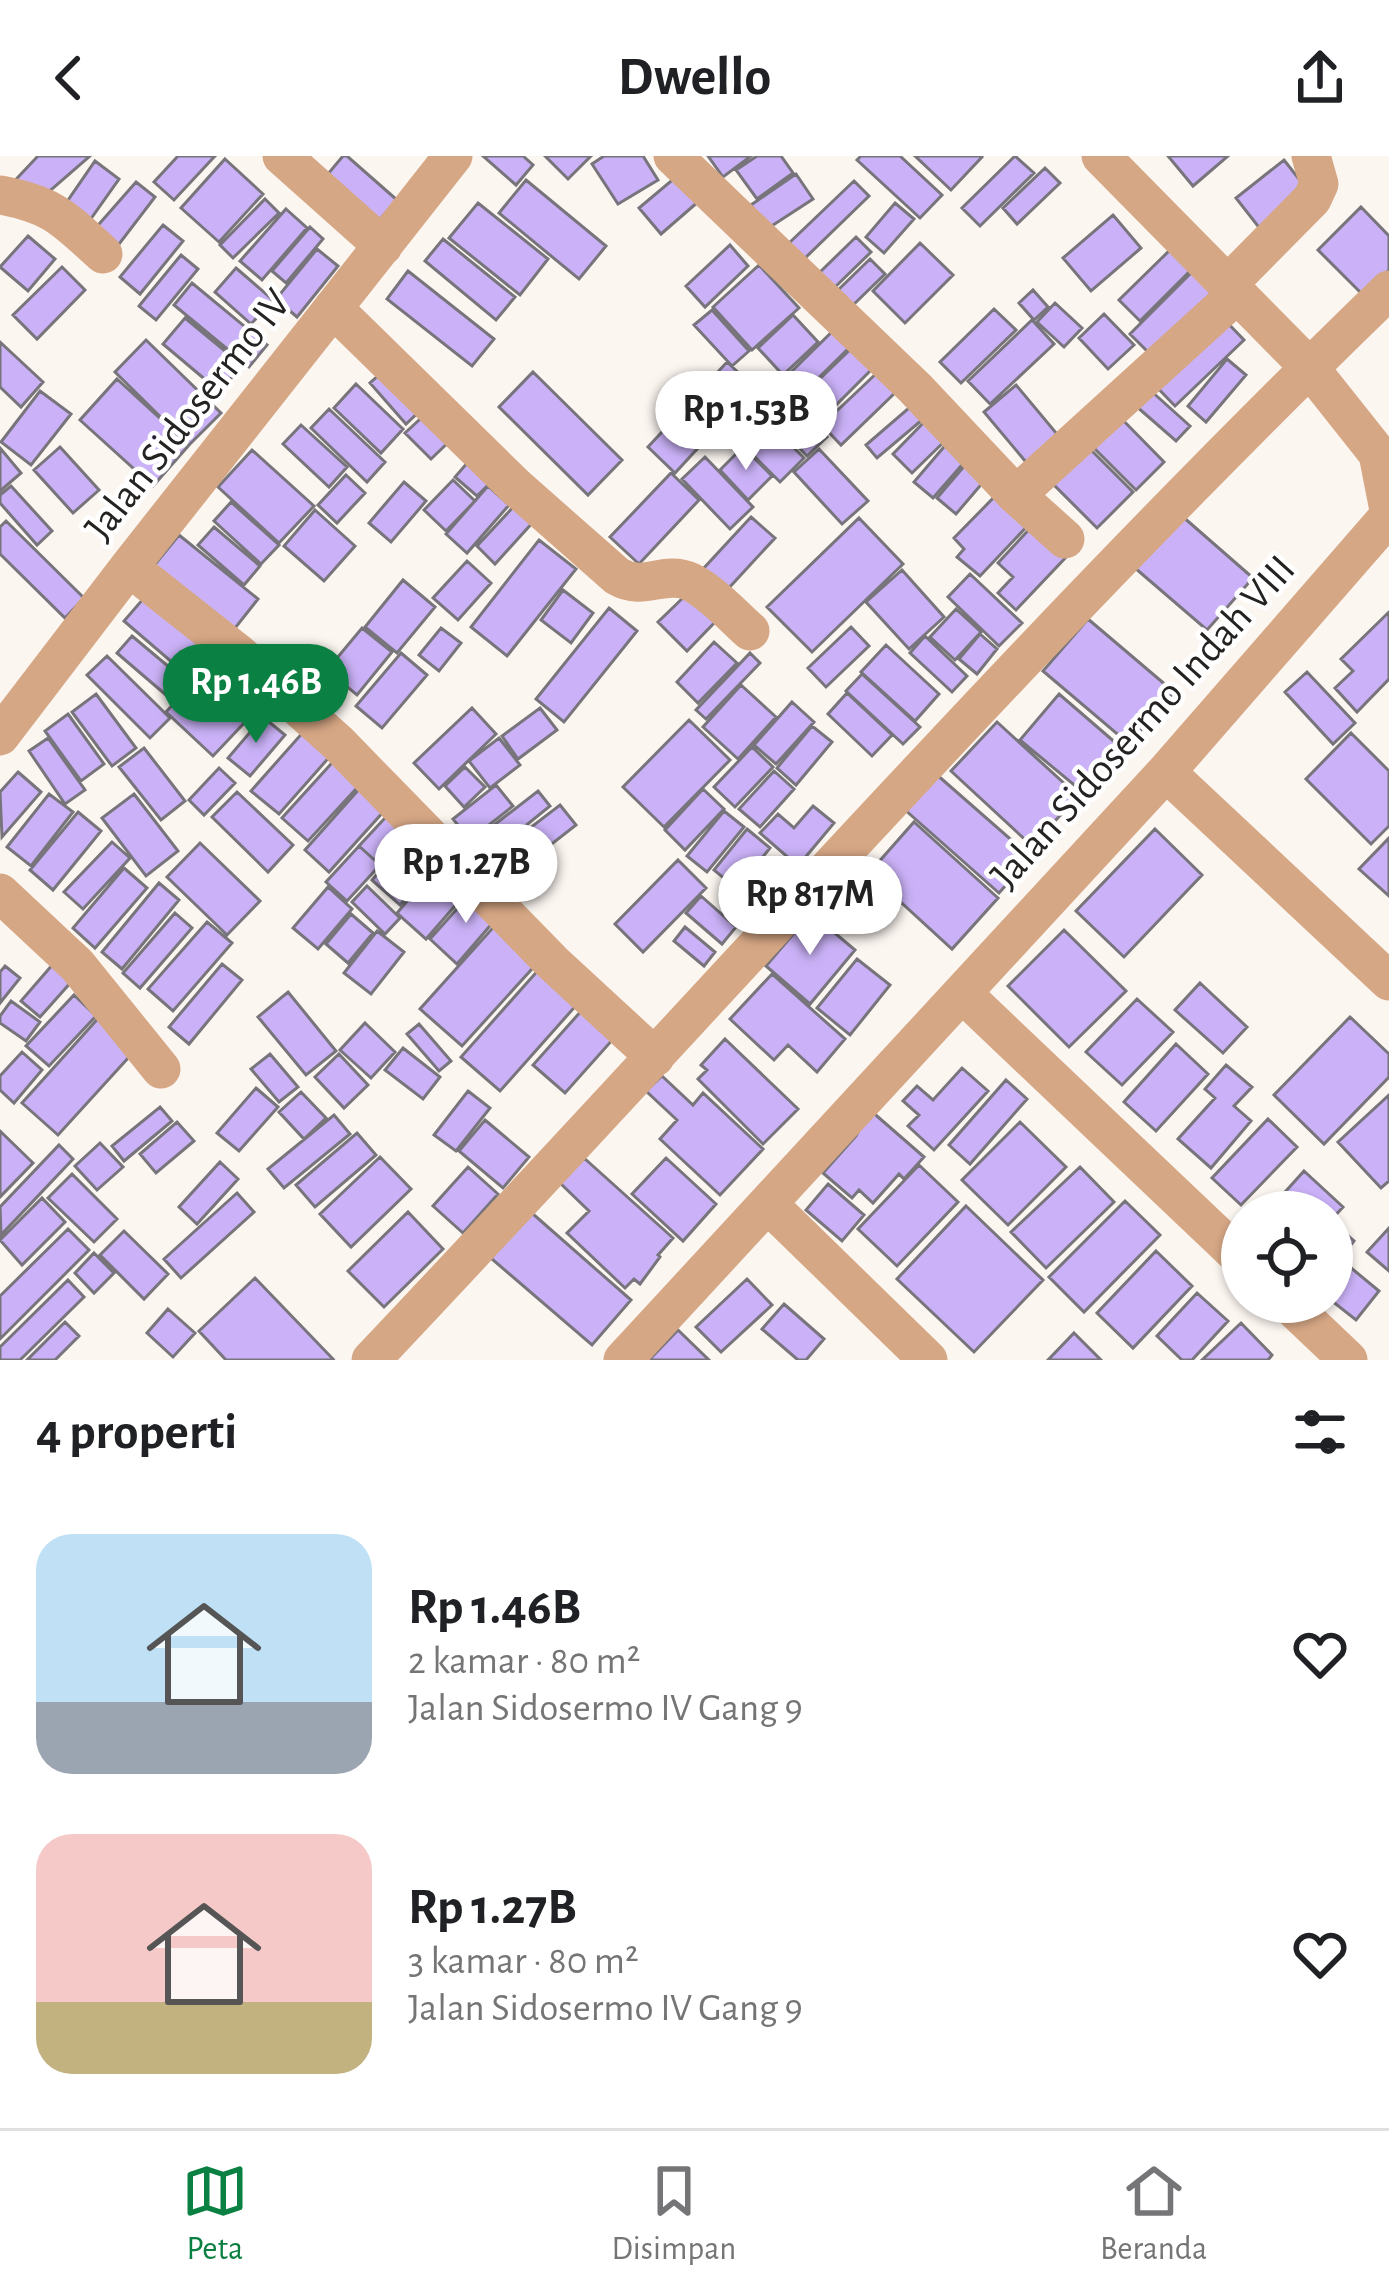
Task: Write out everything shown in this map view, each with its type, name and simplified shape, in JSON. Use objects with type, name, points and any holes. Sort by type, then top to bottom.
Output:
[{"type":"street","points":[[282,156],[383,246]]},
{"type":"street","name":"Jalan Sidosermo IV","points":[[2,726],[453,156]]},
{"type":"street","points":[[673,156],[916,388],[1016,495],[1065,539]]},
{"type":"street","points":[[1101,156],[1309,367],[1384,456],[1389,513]]},
{"type":"street","points":[[1016,495],[1232,289],[1312,199],[1319,184],[1311,156]]},
{"type":"street","points":[[0,195],[33,201],[56,212],[103,254]]},
{"type":"street","points":[[371,1360],[1009,673],[1389,290]]},
{"type":"street","points":[[333,308],[516,488],[617,576],[637,584],[672,578],[689,581],[750,631]]},
{"type":"street","name":"Jalan Sidosermo Indah VIII","points":[[623,1360],[1166,772],[1389,513]]},
{"type":"street","points":[[129,567],[324,729],[552,962],[655,1057]]},
{"type":"street","points":[[1166,772],[1389,981]]},
{"type":"street","points":[[0,892],[77,965],[161,1069]]},
{"type":"street","points":[[963,994],[1221,1239]]},
{"type":"street","points":[[767,1204],[928,1360]]},
{"type":"street","points":[[1309,1323],[1348,1360]]},
{"type":"building","points":[[38,156],[90,156],[44,196],[6,190]]},
{"type":"building","points":[[178,156],[215,156],[174,200],[154,182]]},
{"type":"building","points":[[343,156],[397,200],[374,226],[322,181]]},
{"type":"building","points":[[483,156],[523,156],[533,165],[516,185]]},
{"type":"building","points":[[545,156],[591,156],[568,179]]},
{"type":"building","points":[[604,156],[643,156],[658,180],[618,204],[592,164]]},
{"type":"building","points":[[708,156],[751,156],[723,177]]},
{"type":"building","points":[[757,156],[781,156],[793,173],[757,199],[736,170]]},
{"type":"building","points":[[861,156],[900,156],[942,195],[920,218],[857,160]]},
{"type":"building","points":[[915,156],[981,156],[982,157],[951,190]]},
{"type":"building","points":[[1015,156],[1034,173],[980,226],[962,208]]},
{"type":"building","points":[[1168,156],[1228,156],[1193,186]]},
{"type":"building","points":[[225,159],[263,194],[219,242],[181,208]]},
{"type":"building","points":[[1284,160],[1310,193],[1261,230],[1236,198]]},
{"type":"building","points":[[95,161],[119,179],[85,227],[62,209]]},
{"type":"building","points":[[1045,168],[1060,183],[1017,224],[1003,208]]},
{"type":"building","points":[[796,174],[813,199],[767,229],[751,205]]},
{"type":"building","points":[[677,176],[699,201],[661,234],[639,208]]},
{"type":"building","points":[[526,180],[606,246],[579,279],[499,213]]},
{"type":"building","points":[[854,181],[869,196],[802,261],[787,245]]},
{"type":"building","points":[[136,182],[155,197],[113,252],[93,231]]},
{"type":"building","points":[[265,199],[279,213],[233,258],[220,245]]},
{"type":"building","points":[[478,203],[548,259],[520,295],[449,238]]},
{"type":"building","points":[[895,203],[914,219],[884,253],[866,237]]},
{"type":"building","points":[[1361,207],[1389,236],[1389,270],[1363,295],[1318,250]]},
{"type":"building","points":[[286,209],[307,228],[262,280],[240,261]]},
{"type":"building","points":[[1113,215],[1141,248],[1091,291],[1063,258]]},
{"type":"building","points":[[163,225],[183,241],[140,294],[120,277]]},
{"type":"building","points":[[310,227],[323,239],[286,283],[272,271]]},
{"type":"building","points":[[28,236],[55,259],[28,291],[0,267]]},
{"type":"building","points":[[856,237],[871,252],[832,290],[817,275]]},
{"type":"building","points":[[443,239],[515,297],[496,320],[425,261]]},
{"type":"building","points":[[920,243],[953,275],[905,323],[873,291]]},
{"type":"building","points":[[730,245],[748,266],[705,307],[686,286]]},
{"type":"building","points":[[1172,248],[1192,269],[1140,321],[1119,300]]},
{"type":"building","points":[[317,249],[338,266],[297,317],[276,299]]},
{"type":"building","points":[[181,255],[198,269],[156,320],[139,306]]},
{"type":"building","points":[[870,259],[885,274],[850,308],[835,293]]},
{"type":"building","points":[[759,265],[799,308],[752,350],[713,307]]},
{"type":"building","points":[[62,267],[85,290],[37,339],[13,315]]},
{"type":"building","points":[[236,268],[273,300],[251,324],[215,292]]},
{"type":"building","points":[[408,271],[494,339],[472,366],[387,299]]},
{"type":"building","points":[[1192,272],[1220,300],[1158,362],[1130,334]]},
{"type":"building","points":[[192,283],[267,345],[249,367],[174,305]]},
{"type":"building","points":[[1033,290],[1048,307],[1034,320],[1019,303]]},
{"type":"building","points":[[1055,303],[1082,328],[1064,347],[1037,322]]},
{"type":"building","points":[[994,309],[1016,330],[961,383],[940,362]]},
{"type":"building","points":[[712,310],[749,351],[732,366],[694,325]]},
{"type":"building","points":[[1217,312],[1244,340],[1175,406],[1148,378]]},
{"type":"building","points":[[1104,314],[1134,345],[1108,369],[1079,338]]},
{"type":"building","points":[[793,315],[818,342],[783,375],[758,348]]},
{"type":"building","points":[[185,318],[242,365],[220,392],[163,344]]},
{"type":"building","points":[[1032,320],[1054,344],[990,404],[968,381]]},
{"type":"building","points":[[842,322],[858,339],[799,397],[783,380]]},
{"type":"building","points":[[146,340],[221,413],[189,445],[115,372]]},
{"type":"building","points":[[0,342],[43,382],[21,407],[0,387]]},
{"type":"building","points":[[858,342],[878,363],[821,420],[800,398]]},
{"type":"building","points":[[1227,359],[1246,375],[1206,422],[1188,406]]},
{"type":"building","points":[[727,362],[754,387],[675,473],[648,447]]},
{"type":"building","points":[[389,366],[425,406],[406,424],[370,383]]},
{"type":"building","points":[[881,369],[900,388],[841,445],[822,425]]},
{"type":"building","points":[[533,372],[622,460],[588,495],[499,407]]},
{"type":"building","points":[[117,379],[189,445],[153,486],[80,420]]},
{"type":"building","points":[[356,384],[403,429],[381,453],[334,408]]},
{"type":"building","points":[[1016,385],[1067,446],[1036,474],[984,412]]},
{"type":"building","points":[[1150,390],[1190,426],[1176,441],[1136,406]]},
{"type":"building","points":[[40,391],[71,414],[31,465],[1,442]]},
{"type":"building","points":[[917,401],[929,414],[877,458],[866,445]]},
{"type":"building","points":[[751,405],[804,458],[780,482],[727,429]]},
{"type":"building","points":[[800,407],[827,437],[807,456],[779,427]]},
{"type":"building","points":[[1111,408],[1164,462],[1136,490],[1082,436]]},
{"type":"building","points":[[329,409],[385,462],[367,482],[311,428]]},
{"type":"building","points":[[431,409],[456,435],[431,459],[405,433]]},
{"type":"building","points":[[932,414],[952,434],[912,473],[893,454]]},
{"type":"building","points":[[301,425],[347,467],[329,487],[283,444]]},
{"type":"building","points":[[955,434],[974,451],[933,498],[914,482]]},
{"type":"building","points":[[1079,438],[1133,492],[1097,528],[1042,473]]},
{"type":"building","points":[[60,447],[99,490],[73,513],[34,470]]},
{"type":"building","points":[[743,447],[772,476],[748,500],[720,470]]},
{"type":"building","points":[[0,448],[21,473],[0,491]]},
{"type":"building","points":[[819,449],[868,501],[842,524],[794,472]]},
{"type":"building","points":[[252,450],[314,506],[279,543],[218,487]]},
{"type":"building","points":[[475,454],[491,482],[477,496],[455,477]]},
{"type":"building","points":[[705,457],[753,507],[730,529],[682,479]]},
{"type":"building","points":[[972,457],[991,473],[956,514],[937,498]]},
{"type":"building","points":[[671,473],[699,500],[639,564],[610,537]]},
{"type":"building","points":[[346,475],[365,493],[337,523],[318,505]]},
{"type":"building","points":[[453,480],[475,501],[446,531],[424,510]]},
{"type":"building","points":[[404,482],[426,501],[391,542],[369,523]]},
{"type":"building","points":[[11,486],[52,531],[37,545],[0,503],[0,495]]},
{"type":"building","points":[[488,486],[509,505],[467,553],[446,534]]},
{"type":"building","points":[[1004,487],[1035,518],[980,576],[957,557],[964,549],[954,538]]},
{"type":"building","points":[[231,502],[279,545],[261,564],[214,521]]},
{"type":"building","points":[[516,504],[534,521],[495,564],[477,546]]},
{"type":"building","points":[[315,510],[355,546],[324,581],[284,546]]},
{"type":"building","points":[[1182,516],[1253,578],[1207,630],[1135,568]]},
{"type":"building","points":[[751,517],[775,538],[726,591],[703,569]]},
{"type":"building","points":[[859,518],[903,564],[812,652],[767,607]]},
{"type":"building","points":[[6,521],[84,598],[65,618],[0,554],[0,527]]},
{"type":"building","points":[[1035,523],[1069,554],[1016,610],[998,593],[1013,577],[998,563]]},
{"type":"building","points":[[214,527],[260,566],[244,585],[198,545]]},
{"type":"building","points":[[179,535],[258,599],[232,632],[152,568]]},
{"type":"building","points":[[539,540],[576,569],[507,656],[471,627]]},
{"type":"building","points":[[467,561],[491,583],[458,620],[433,598]]},
{"type":"building","points":[[902,570],[944,617],[909,649],[866,602]]},
{"type":"building","points":[[970,574],[1022,623],[999,646],[948,597]]},
{"type":"building","points":[[403,580],[435,607],[397,653],[365,627]]},
{"type":"building","points":[[563,590],[593,613],[571,643],[541,620]]},
{"type":"building","points":[[150,591],[214,646],[188,676],[124,621]]},
{"type":"building","points":[[689,592],[717,620],[687,651],[658,622]]},
{"type":"building","points":[[609,608],[637,631],[564,722],[536,699]]},
{"type":"building","points":[[956,609],[981,632],[955,660],[930,637]]},
{"type":"building","points":[[1389,612],[1389,679],[1357,712],[1335,688],[1353,671],[1341,659]]},
{"type":"building","points":[[1088,619],[1174,692],[1129,744],[1043,671]]},
{"type":"building","points":[[851,627],[869,646],[826,687],[808,668]]},
{"type":"building","points":[[362,628],[392,652],[357,695],[327,670]]},
{"type":"building","points":[[441,628],[461,643],[439,671],[419,655]]},
{"type":"building","points":[[980,634],[997,649],[977,674],[959,659]]},
{"type":"building","points":[[132,636],[181,677],[166,695],[117,653]]},
{"type":"building","points":[[925,636],[967,676],[952,692],[910,653]]},
{"type":"building","points":[[714,642],[737,663],[698,703],[677,682]]},
{"type":"building","points":[[886,645],[939,694],[915,721],[861,672]]},
{"type":"building","points":[[401,653],[427,675],[382,728],[356,706]]},
{"type":"building","points":[[750,653],[760,663],[706,719],[696,710]]},
{"type":"building","points":[[229,654],[268,687],[246,714],[207,681]]},
{"type":"building","points":[[107,656],[170,718],[150,738],[87,675]]},
{"type":"building","points":[[1307,672],[1355,723],[1333,744],[1285,692]]},
{"type":"building","points":[[862,674],[920,727],[903,744],[846,691]]},
{"type":"building","points":[[199,677],[246,721],[213,756],[166,712]]},
{"type":"building","points":[[741,685],[776,717],[738,759],[703,727]]},
{"type":"building","points":[[847,693],[892,735],[872,756],[828,714]]},
{"type":"building","points":[[96,694],[136,748],[112,766],[72,712]]},
{"type":"building","points":[[1059,694],[1117,744],[1079,789],[1020,740]]},
{"type":"building","points":[[792,702],[814,722],[776,764],[754,745]]},
{"type":"building","points":[[472,708],[496,734],[439,789],[414,763]]},
{"type":"building","points":[[540,708],[557,730],[518,759],[502,736]]},
{"type":"building","points":[[68,714],[104,764],[81,781],[45,731]]},
{"type":"building","points":[[263,717],[285,735],[250,776],[228,758]]},
{"type":"building","points":[[689,720],[730,760],[664,827],[623,787]]},
{"type":"building","points":[[313,721],[340,745],[279,814],[251,791]]},
{"type":"building","points":[[997,722],[1078,796],[1032,846],[951,771]]},
{"type":"building","points":[[812,726],[832,742],[796,785],[777,768]]},
{"type":"building","points":[[1351,733],[1389,771],[1389,826],[1371,844],[1306,779]]},
{"type":"building","points":[[48,738],[85,790],[65,804],[29,751]]},
{"type":"building","points":[[499,738],[520,765],[490,788],[469,761]]},
{"type":"building","points":[[752,747],[773,767],[735,807],[714,787]]},
{"type":"building","points":[[144,748],[185,801],[161,820],[119,767]]},
{"type":"building","points":[[340,754],[366,778],[308,841],[282,818]]},
{"type":"building","points":[[465,767],[485,787],[464,807],[445,786]]},
{"type":"building","points":[[219,768],[235,783],[204,815],[189,800]]},
{"type":"building","points":[[774,771],[794,789],[760,827],[739,809]]},
{"type":"building","points":[[18,772],[41,792],[2,837],[0,792]]},
{"type":"building","points":[[936,774],[1031,857],[999,893],[904,809]]},
{"type":"building","points":[[369,778],[394,800],[329,872],[305,850]]},
{"type":"building","points":[[496,785],[513,806],[470,840],[453,819]]},
{"type":"building","points":[[703,789],[724,809],[685,850],[665,830]]},
{"type":"building","points":[[538,791],[550,806],[493,852],[480,836]]},
{"type":"building","points":[[237,792],[293,845],[268,872],[212,817]]},
{"type":"building","points":[[49,794],[73,812],[31,866],[7,847]]},
{"type":"building","points":[[134,794],[178,851],[146,876],[102,818]]},
{"type":"building","points":[[397,805],[418,824],[380,865],[359,846]]},
{"type":"building","points":[[560,805],[576,825],[516,872],[500,851]]},
{"type":"building","points":[[813,806],[834,823],[798,866],[760,833],[778,814],[794,828]]},
{"type":"building","points":[[724,811],[744,827],[707,872],[687,856]]},
{"type":"building","points":[[78,812],[101,831],[53,890],[30,870]]},
{"type":"building","points":[[914,822],[998,898],[952,949],[869,873]]},
{"type":"building","points":[[417,829],[446,853],[400,905],[372,880]]},
{"type":"building","points":[[747,829],[770,848],[737,889],[714,870]]},
{"type":"building","points":[[1155,829],[1202,875],[1124,957],[1076,911]]},
{"type":"building","points":[[1389,838],[1389,896],[1359,869]]},
{"type":"building","points":[[112,842],[130,858],[83,909],[64,892]]},
{"type":"building","points":[[200,843],[260,901],[227,935],[167,877]]},
{"type":"building","points":[[359,846],[380,865],[347,901],[326,882]]},
{"type":"building","points":[[444,858],[474,884],[426,939],[397,913]]},
{"type":"building","points":[[765,858],[788,878],[752,921],[729,901]]},
{"type":"building","points":[[678,860],[706,888],[643,952],[615,924]]},
{"type":"building","points":[[124,868],[147,888],[95,948],[73,928]]},
{"type":"building","points":[[159,883],[179,900],[122,969],[102,952]]},
{"type":"building","points":[[367,886],[400,918],[385,934],[352,902]]},
{"type":"building","points":[[328,887],[352,909],[318,949],[293,928]]},
{"type":"building","points":[[475,889],[501,913],[457,964],[430,939]]},
{"type":"building","points":[[701,896],[736,927],[722,944],[686,913]]},
{"type":"building","points":[[175,913],[192,928],[140,988],[123,973]]},
{"type":"building","points":[[811,913],[855,950],[810,1004],[766,966]]},
{"type":"building","points":[[351,914],[373,933],[348,963],[326,944]]},
{"type":"building","points":[[499,921],[541,959],[462,1046],[420,1009]]},
{"type":"building","points":[[207,922],[232,943],[173,1011],[148,989]]},
{"type":"building","points":[[685,927],[715,952],[704,966],[674,941]]},
{"type":"building","points":[[1064,930],[1126,991],[1069,1047],[1008,986]]},
{"type":"building","points":[[377,931],[404,952],[371,994],[344,973]]},
{"type":"building","points":[[61,955],[80,972],[40,1017],[21,1001]]},
{"type":"building","points":[[857,959],[890,985],[850,1035],[817,1008]]},
{"type":"building","points":[[222,964],[242,980],[189,1044],[169,1027]]},
{"type":"building","points":[[5,966],[20,978],[0,1003],[0,972]]},
{"type":"building","points":[[541,967],[580,1001],[500,1091],[461,1057]]},
{"type":"building","points":[[772,974],[845,1039],[817,1072],[788,1045],[774,1060],[730,1019]]},
{"type":"building","points":[[1200,983],[1247,1027],[1223,1053],[1175,1010]]},
{"type":"building","points":[[288,992],[336,1051],[306,1075],[258,1017]]},
{"type":"building","points":[[74,995],[96,1016],[49,1066],[26,1046]]},
{"type":"building","points":[[1137,999],[1173,1032],[1122,1085],[1086,1052]]},
{"type":"building","points":[[11,1001],[40,1022],[26,1041],[0,1023]]},
{"type":"building","points":[[583,1009],[615,1037],[565,1093],[533,1065]]},
{"type":"building","points":[[103,1013],[139,1046],[58,1135],[22,1103]]},
{"type":"building","points":[[1350,1017],[1389,1054],[1389,1077],[1324,1144],[1274,1095]]},
{"type":"building","points":[[365,1023],[395,1052],[371,1078],[340,1050]]},
{"type":"building","points":[[419,1024],[451,1061],[439,1071],[407,1034]]},
{"type":"building","points":[[725,1039],[798,1109],[763,1144],[698,1079],[707,1070],[701,1065]]},
{"type":"building","points":[[1176,1044],[1208,1074],[1156,1131],[1124,1102]]},
{"type":"building","points":[[403,1048],[440,1077],[423,1099],[385,1070]]},
{"type":"building","points":[[22,1052],[42,1070],[14,1103],[0,1090],[0,1076]]},
{"type":"building","points":[[270,1054],[298,1087],[279,1102],[251,1069]]},
{"type":"building","points":[[339,1054],[368,1085],[344,1108],[315,1077]]},
{"type":"building","points":[[1226,1065],[1252,1087],[1234,1106],[1251,1121],[1211,1168],[1178,1139],[1215,1098],[1205,1089]]},
{"type":"building","points":[[962,1068],[988,1091],[934,1150],[908,1126],[919,1115],[903,1101],[917,1086],[933,1100]]},
{"type":"building","points":[[662,1076],[693,1105],[703,1093],[763,1149],[720,1195],[660,1139],[677,1120],[646,1091]]},
{"type":"building","points":[[1006,1080],[1027,1099],[970,1164],[949,1145]]},
{"type":"building","points":[[256,1088],[278,1107],[239,1151],[217,1133]]},
{"type":"building","points":[[468,1091],[490,1108],[456,1151],[434,1135]]},
{"type":"building","points":[[301,1092],[326,1118],[304,1139],[279,1112]]},
{"type":"building","points":[[1389,1095],[1389,1181],[1381,1188],[1338,1142]]},
{"type":"building","points":[[160,1107],[172,1121],[124,1161],[112,1146]]},
{"type":"building","points":[[870,1110],[924,1157],[904,1179],[899,1174],[873,1203],[859,1190],[852,1198],[823,1173],[856,1136]]},
{"type":"building","points":[[334,1115],[350,1134],[284,1188],[268,1169]]},
{"type":"building","points":[[1268,1119],[1297,1147],[1255,1191],[1226,1191],[1212,1178]]},
{"type":"building","points":[[485,1120],[529,1157],[503,1188],[459,1151]]},
{"type":"building","points":[[177,1122],[194,1141],[156,1173],[140,1154]]},
{"type":"building","points":[[1020,1122],[1066,1167],[1008,1225],[962,1180]]},
{"type":"building","points":[[0,1131],[33,1163],[0,1197]]},
{"type":"building","points":[[357,1133],[376,1155],[315,1207],[296,1185]]},
{"type":"building","points":[[100,1143],[123,1167],[97,1190],[75,1166]]},
{"type":"building","points":[[59,1145],[73,1159],[1,1235],[0,1207]]},
{"type":"building","points":[[380,1157],[411,1189],[351,1247],[320,1214]]},
{"type":"building","points":[[584,1158],[673,1238],[640,1284],[634,1279],[625,1288],[567,1233],[589,1211],[560,1183]]},
{"type":"building","points":[[666,1158],[716,1204],[683,1241],[632,1194]]},
{"type":"building","points":[[220,1162],[238,1179],[197,1224],[179,1207]]},
{"type":"building","points":[[919,1165],[958,1202],[897,1266],[858,1229]]},
{"type":"building","points":[[468,1167],[498,1194],[463,1233],[433,1206]]},
{"type":"building","points":[[1080,1167],[1114,1202],[1046,1268],[1011,1232]]},
{"type":"building","points":[[1304,1171],[1326,1191],[1286,1191]]},
{"type":"building","points":[[72,1174],[117,1219],[94,1242],[48,1198]]},
{"type":"building","points":[[828,1184],[864,1215],[842,1241],[806,1210]]},
{"type":"building","points":[[237,1193],[254,1212],[181,1278],[164,1259]]},
{"type":"building","points":[[42,1198],[65,1222],[22,1265],[0,1240]]},
{"type":"building","points":[[1125,1201],[1160,1235],[1084,1312],[1049,1277]]},
{"type":"building","points":[[966,1206],[1043,1280],[974,1352],[897,1279]]},
{"type":"building","points":[[525,1207],[631,1300],[592,1345],[485,1253]]},
{"type":"building","points":[[408,1212],[443,1249],[384,1307],[348,1271]]},
{"type":"building","points":[[1389,1228],[1389,1271],[1367,1252]]},
{"type":"building","points":[[68,1229],[89,1250],[0,1339],[0,1296]]},
{"type":"building","points":[[124,1231],[168,1274],[144,1299],[100,1255]]},
{"type":"building","points":[[1156,1251],[1192,1286],[1133,1348],[1097,1313]]},
{"type":"building","points":[[94,1253],[114,1273],[94,1293],[75,1273]]},
{"type":"building","points":[[1353,1269],[1379,1291],[1356,1320],[1353,1318]]},
{"type":"building","points":[[255,1278],[333,1359],[226,1360],[199,1331]]},
{"type":"building","points":[[747,1279],[772,1305],[721,1352],[696,1327]]},
{"type":"building","points":[[68,1280],[84,1297],[20,1360],[0,1360],[0,1347]]},
{"type":"building","points":[[1197,1293],[1221,1315],[1221,1323],[1226,1323],[1192,1360],[1182,1360],[1157,1336]]},
{"type":"building","points":[[784,1304],[824,1339],[806,1360],[798,1360],[762,1329]]},
{"type":"building","points":[[168,1309],[195,1333],[173,1357],[147,1333]]},
{"type":"building","points":[[65,1322],[79,1336],[55,1360],[27,1360]]},
{"type":"building","points":[[1241,1323],[1272,1355],[1268,1360],[1202,1360]]},
{"type":"building","points":[[678,1330],[709,1360],[649,1360]]},
{"type":"building","points":[[1074,1333],[1101,1360],[1048,1360]]}]
